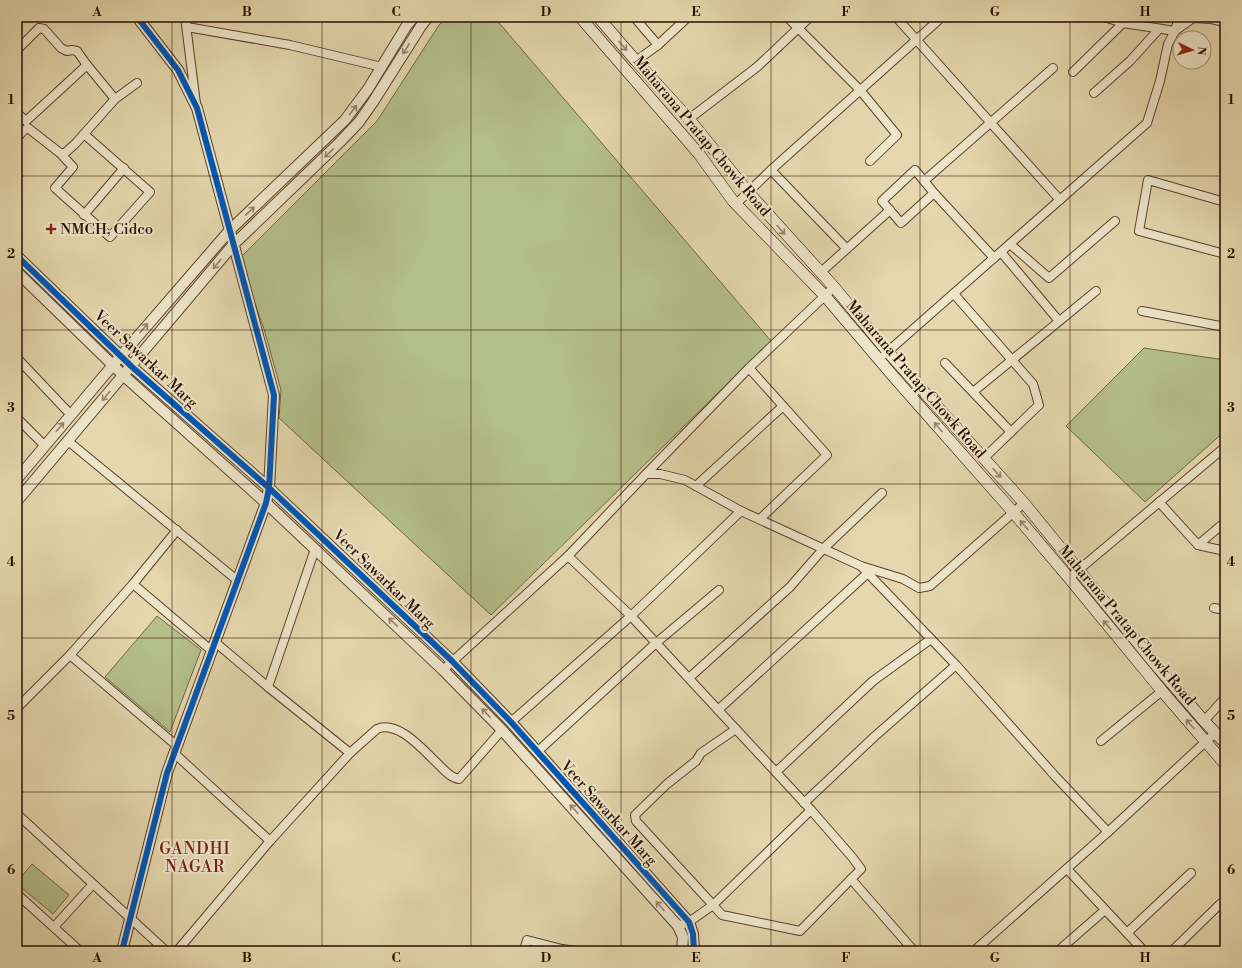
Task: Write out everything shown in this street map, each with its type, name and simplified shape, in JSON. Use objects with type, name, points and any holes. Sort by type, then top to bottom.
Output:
[{"type":"main road","name":"Maharana Pratap Chowk Road","points":[[580,17],[699,154],[736,204],[825,296],[1013,512],[1162,691],[1225,764]]},
{"type":"main road","name":"Maharana Pratap Chowk Road","points":[[598,17],[636,61],[689,118],[748,192],[834,287],[888,352],[1024,503],[1155,664],[1225,743]]},
{"type":"street","points":[[137,17],[178,70],[197,108]]},
{"type":"street","points":[[122,951],[167,773],[266,503],[269,488],[274,395],[197,108],[186,17]]},
{"type":"street","points":[[17,479],[112,365],[230,230],[345,120],[368,89],[407,25],[414,17]]},
{"type":"street","points":[[17,501],[233,245],[359,122],[428,17]]},
{"type":"street","points":[[634,17],[658,45]]},
{"type":"street","points":[[636,61],[658,45],[688,17]]},
{"type":"street","points":[[787,17],[797,29],[860,90],[897,135],[870,161]]},
{"type":"street","points":[[689,118],[757,67],[810,17]]},
{"type":"street","points":[[896,17],[1060,200]]},
{"type":"street","points":[[736,204],[942,17]]},
{"type":"street","points":[[1104,17],[1123,23],[1172,31]]},
{"type":"street","points":[[1175,30],[1179,17]]},
{"type":"street","points":[[1176,30],[1193,18],[1211,19],[1225,22]]},
{"type":"street","points":[[1073,72],[1123,23]]},
{"type":"street","points":[[187,27],[290,45],[382,67]]},
{"type":"street","points":[[17,50],[39,28],[44,29],[61,48],[67,51],[77,51],[115,99]]},
{"type":"street","points":[[1094,93],[1130,61],[1159,29]]},
{"type":"street","points":[[879,359],[1147,123],[1160,81],[1168,44],[1172,37]]},
{"type":"street","points":[[17,113],[26,121],[87,65]]},
{"type":"street","points":[[924,181],[1054,68]]},
{"type":"street","points":[[60,152],[65,153],[115,99],[136,83]]},
{"type":"street","points":[[17,138],[24,130],[28,128],[60,152],[73,167],[54,188],[110,238],[150,192],[84,134]]},
{"type":"street","points":[[84,215],[124,168]]},
{"type":"street","points":[[772,170],[846,248]]},
{"type":"street","points":[[934,194],[900,223],[882,201],[915,170],[934,194],[994,258]]},
{"type":"street","points":[[1225,202],[1148,180],[1139,232],[1225,254]]},
{"type":"street","points":[[820,272],[890,210]]},
{"type":"street","points":[[1010,244],[1049,278],[1115,221]]},
{"type":"street","points":[[1001,252],[1059,321]]},
{"type":"street","name":"Veer Sawarkar Marg","points":[[17,256],[131,366],[269,488],[452,661],[511,722],[689,922],[693,934],[694,951]]},
{"type":"street","name":"Veer Sawarkar Marg","points":[[17,272],[112,365],[266,503],[444,670],[502,730],[678,926],[683,938],[684,951]]},
{"type":"street","points":[[27,282],[35,274]]},
{"type":"street","points":[[444,670],[452,661],[568,556],[750,368],[834,287]]},
{"type":"street","points":[[973,392],[1096,291]]},
{"type":"street","points":[[954,294],[1034,384],[1039,405],[984,458]]},
{"type":"street","points":[[1142,311],[1225,326]]},
{"type":"street","points":[[17,358],[71,415]]},
{"type":"street","points":[[945,363],[1011,432]]},
{"type":"street","points":[[750,368],[827,455],[760,519]]},
{"type":"street","points":[[696,486],[783,406]]},
{"type":"street","points":[[17,418],[45,446]]},
{"type":"street","points":[[68,441],[238,581]]},
{"type":"street","points":[[1069,578],[1225,447]]},
{"type":"street","points":[[646,474],[660,474],[685,480],[741,510],[870,571],[903,579],[918,588],[930,586],[1024,503]]},
{"type":"street","points":[[689,678],[790,587],[823,549],[882,494]]},
{"type":"street","points":[[1159,502],[1198,546],[1225,551]]},
{"type":"street","points":[[511,722],[631,616],[741,510]]},
{"type":"street","points":[[1198,546],[1225,522]]},
{"type":"street","points":[[17,708],[70,654],[133,584],[177,530]]},
{"type":"street","points":[[268,687],[315,549]]},
{"type":"street","points":[[568,556],[631,616],[811,810],[861,869],[800,931],[719,913],[636,821],[635,816],[667,784],[696,761],[701,753],[736,730]]},
{"type":"street","points":[[870,571],[1108,832]]},
{"type":"street","points":[[718,710],[870,571]]},
{"type":"street","points":[[133,584],[350,752]]},
{"type":"street","points":[[537,752],[656,643],[719,590]]},
{"type":"street","points":[[1214,608],[1225,610]]},
{"type":"street","points":[[776,772],[873,681],[931,639]]},
{"type":"street","points":[[70,654],[176,749],[270,841]]},
{"type":"street","points":[[804,803],[874,737],[956,665]]},
{"type":"street","points":[[1101,741],[1162,691]]},
{"type":"street","points":[[1204,721],[1225,698]]},
{"type":"street","points":[[177,951],[270,841],[350,752],[377,729],[388,728],[408,736],[445,771],[459,779],[502,730]]},
{"type":"street","points":[[974,951],[1108,832],[1215,733]]},
{"type":"street","points":[[678,926],[689,922],[713,906],[811,810]]},
{"type":"street","points":[[17,814],[166,951]]},
{"type":"street","points":[[1067,869],[1141,950]]},
{"type":"street","points":[[1127,933],[1191,873]]},
{"type":"street","points":[[851,879],[914,951]]},
{"type":"street","points":[[54,927],[93,884]]},
{"type":"street","points":[[17,894],[80,951]]},
{"type":"street","points":[[1172,951],[1220,904]]},
{"type":"street","points":[[1058,951],[1105,910]]},
{"type":"street","points":[[524,951],[527,940],[562,950],[576,951]]},
{"type":"green space","points":[[448,17],[494,17],[771,341],[491,615],[279,418],[281,390],[264,329],[239,259],[377,121],[439,25]]},
{"type":"green space","points":[[1144,348],[1225,360],[1225,431],[1145,502],[1066,426]]},
{"type":"green space","points":[[157,616],[201,650],[170,732],[105,677]]},
{"type":"green space","points":[[32,864],[69,895],[53,914],[17,884]]},
{"type":"cycle path","points":[[122,951],[167,773],[266,503],[269,488],[274,395],[197,108],[178,70],[137,17]]},
{"type":"cycle path","points":[[17,256],[131,366],[269,488],[452,661],[511,722],[689,922],[693,934],[694,951]]},
{"type":"place","name":"NMCH, Cidco","points":[[51,229]]},
{"type":"district","name":"GANDHI NAGAR","points":[[195,857]]}]
